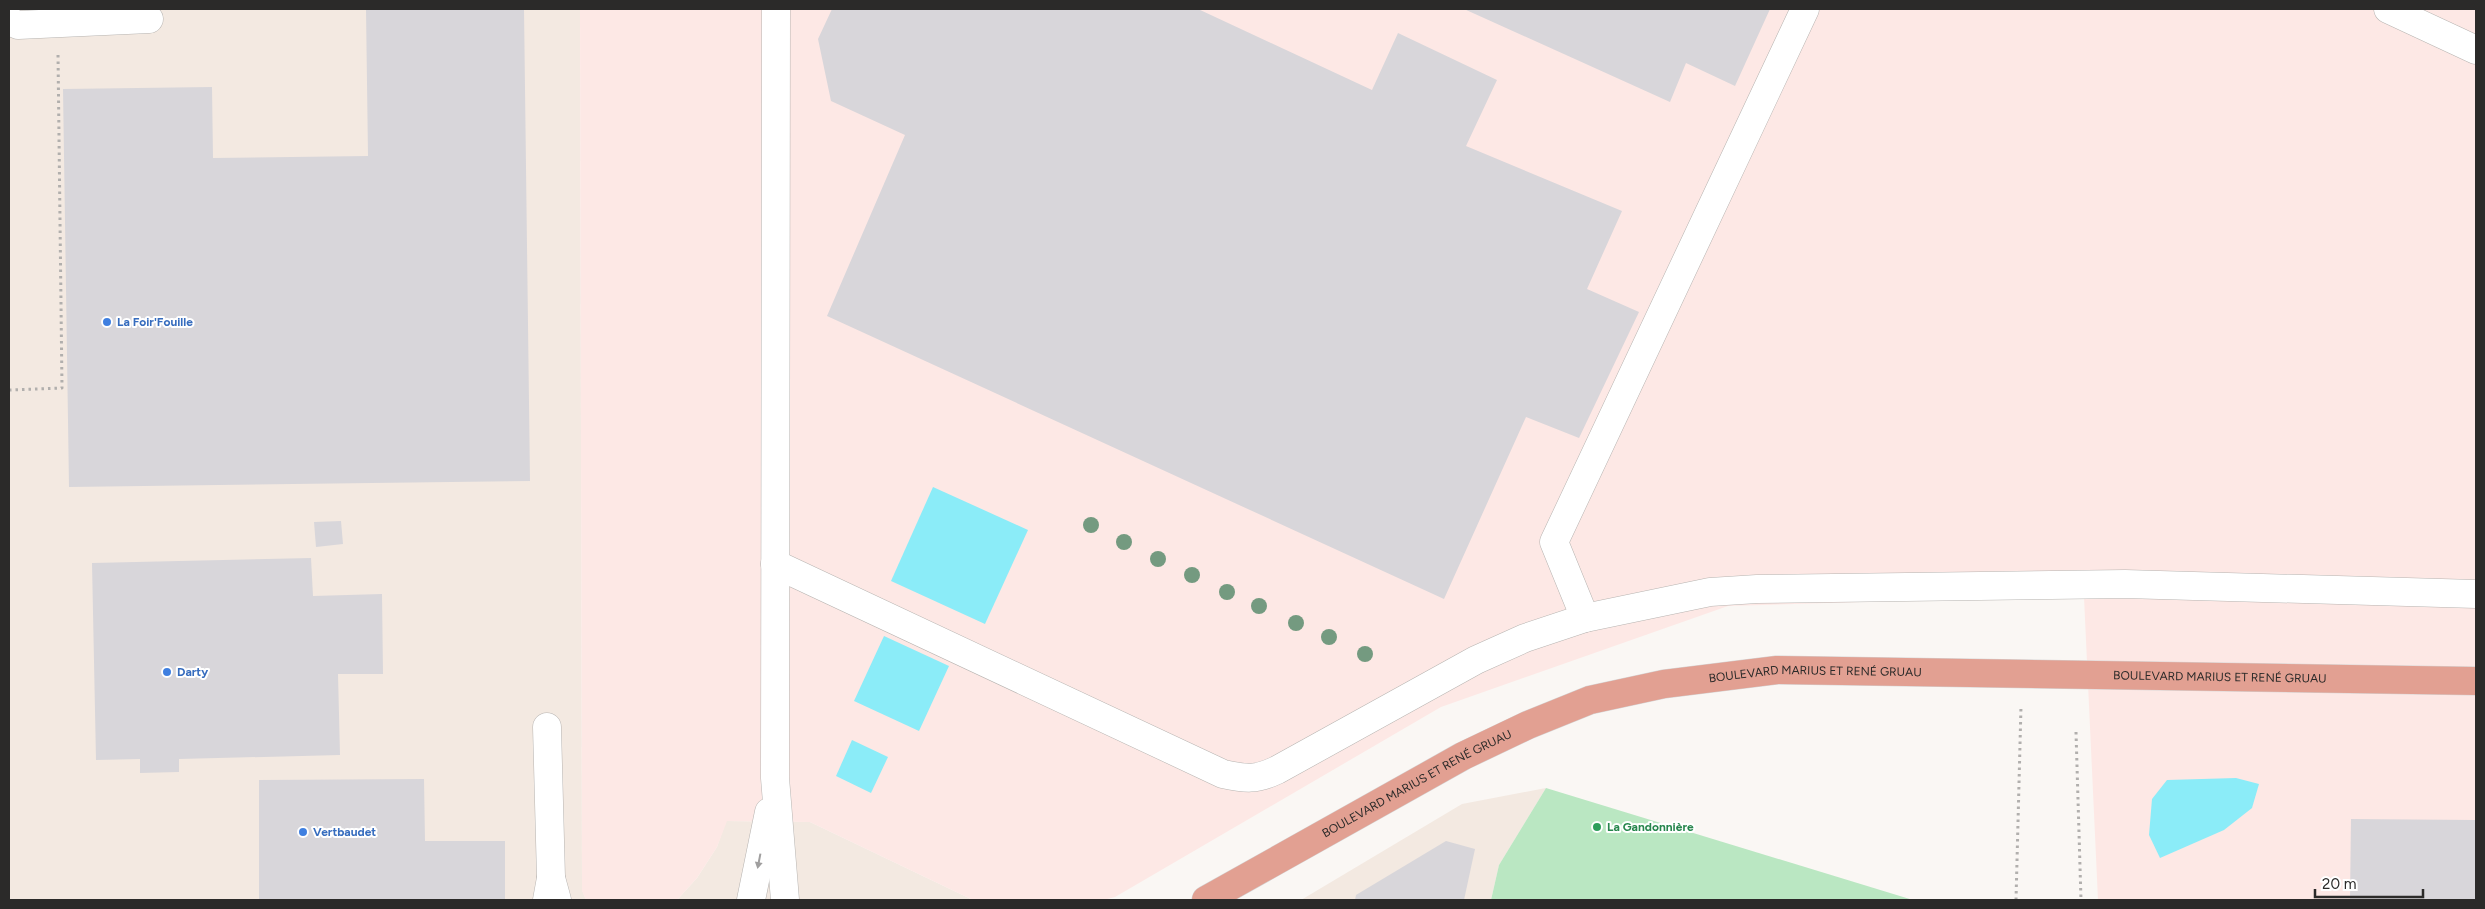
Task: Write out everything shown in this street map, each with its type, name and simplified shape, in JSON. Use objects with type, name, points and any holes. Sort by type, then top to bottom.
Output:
[{"type":"main road","name":"BOULEVARD MARIUS ET RENÉ GRUAU","points":[[1206,900],[1463,756],[1528,725],[1590,700],[1664,684],[1777,670],[2476,681]]},
{"type":"lane","points":[[776,9],[775,778],[785,900]]},
{"type":"lane","points":[[1585,618],[1554,542],[1805,9]]},
{"type":"lane","points":[[2388,9],[2476,50]]},
{"type":"lane","points":[[12,26],[149,19]]},
{"type":"lane","points":[[775,564],[1223,774],[1242,778],[1260,778],[1278,770],[1476,660],[1526,638],[1585,618],[1710,592],[1757,589],[2125,584],[2476,594]]},
{"type":"lane","points":[[547,727],[552,893]]},
{"type":"lane","points":[[752,900],[775,778]]},
{"type":"path","points":[[9,390],[62,388],[57,24]]},
{"type":"path","points":[[2076,732],[2081,900]]},
{"type":"path","points":[[2016,900],[2021,743]]},
{"type":"shaded area","points":[[9,9],[580,9],[582,890],[586,900],[9,900]]},
{"type":"shaded area","points":[[580,9],[2476,9],[2476,900],[2098,900],[2084,597],[2059,596],[1728,606],[1441,707],[1115,897],[1103,900],[973,900],[810,822],[727,821],[717,847],[697,878],[677,900],[586,900],[582,891]]},
{"type":"shaded area","points":[[1546,788],[1499,865],[1491,900],[1301,900],[1462,804]]},
{"type":"shaded area","points":[[726,821],[810,822],[973,900],[677,900],[697,878],[717,847]]},
{"type":"green space","name":"La Gandonnière","points":[[1546,788],[1913,900],[1491,900],[1499,865]]},
{"type":"water","points":[[933,487],[1028,530],[985,624],[891,581]]},
{"type":"water","points":[[884,636],[949,666],[919,731],[854,701]]},
{"type":"water","points":[[852,740],[888,757],[871,793],[836,776]]},
{"type":"water","points":[[2236,778],[2259,784],[2252,808],[2224,830],[2160,858],[2149,835],[2152,799],[2167,780]]},
{"type":"building","points":[[366,9],[524,9],[530,481],[69,487],[63,89],[212,87],[213,158],[368,156]]},
{"type":"building","points":[[832,9],[1198,9],[1372,90],[1398,33],[1497,80],[1466,146],[1622,211],[1587,289],[1639,312],[1579,438],[1526,417],[1444,599],[827,316],[905,135],[831,101],[818,39]]},
{"type":"building","points":[[1464,9],[1770,9],[1735,86],[1686,63],[1670,102]]},
{"type":"building","points":[[341,521],[343,544],[316,547],[314,522]]},
{"type":"building","points":[[311,558],[313,596],[382,594],[383,674],[338,674],[340,755],[179,759],[179,772],[140,773],[140,759],[96,760],[92,563]]},
{"type":"building","points":[[424,779],[425,841],[505,841],[505,900],[259,900],[259,780]]},
{"type":"building","points":[[2351,819],[2476,820],[2476,900],[2350,900]]},
{"type":"building","points":[[1446,841],[1475,849],[1464,900],[1355,900],[1356,895]]},
{"type":"place","name":"La Foir'Fouille","points":[[107,322]]},
{"type":"place","name":"Darty","points":[[167,672]]},
{"type":"place","name":"La Gandonnière","points":[[1597,827]]},
{"type":"place","name":"Vertbaudet","points":[[303,832]]}]
